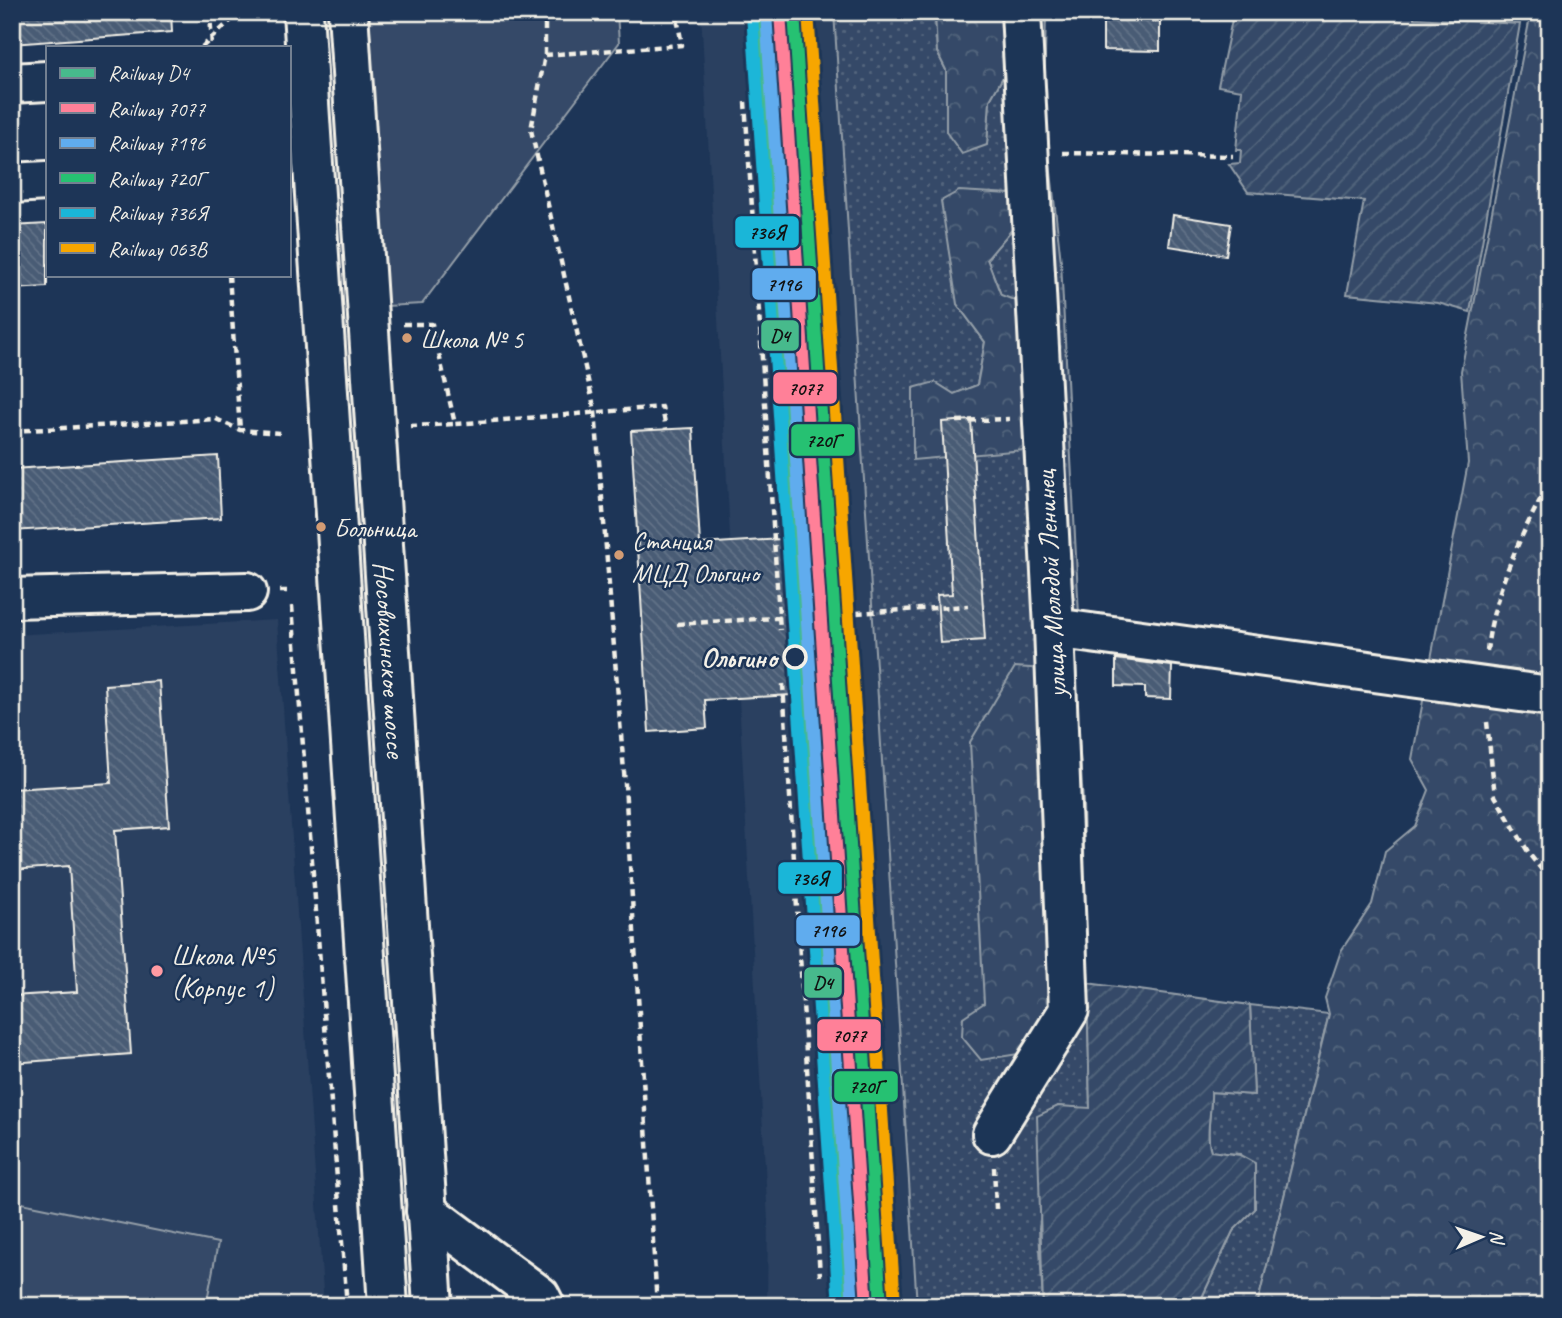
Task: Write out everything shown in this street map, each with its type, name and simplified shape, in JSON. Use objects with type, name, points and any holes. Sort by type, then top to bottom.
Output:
[{"type":"main road","name":"Носовихинское шоссе","points":[[303,12],[388,1306]]},
{"type":"main road","name":"Носовихинское шоссе","points":[[348,12],[433,1306]]},
{"type":"main road","name":"улица Молодой Ленинец","points":[[992,1134],[1069,1010],[1054,628],[1021,12]]},
{"type":"main road","points":[[12,83],[46,80]]},
{"type":"main road","points":[[12,183],[46,181]]},
{"type":"main road","points":[[12,598],[247,592]]},
{"type":"main road","points":[[1054,628],[1550,696]]},
{"type":"main road","points":[[426,1211],[540,1296],[545,1306]]},
{"type":"path","points":[[210,12],[212,46]]},
{"type":"path","points":[[203,46],[240,12]]},
{"type":"path","points":[[545,12],[545,55],[531,130],[595,411],[625,785],[657,1306]]},
{"type":"path","points":[[545,55],[682,45],[676,12]]},
{"type":"path","points":[[745,102],[780,630]]},
{"type":"path","points":[[1027,152],[1233,156]]},
{"type":"path","points":[[229,276],[240,430]]},
{"type":"path","points":[[396,324],[432,324],[455,424]]},
{"type":"path","points":[[402,427],[662,407],[666,429]]},
{"type":"path","points":[[957,421],[1041,417]]},
{"type":"path","points":[[12,431],[216,419],[240,430],[281,433]]},
{"type":"path","points":[[1550,482],[1525,527],[1490,629],[1484,685],[1495,796],[1530,855],[1550,880]]},
{"type":"path","points":[[677,624],[968,606]]},
{"type":"path","points":[[292,607],[347,1306]]},
{"type":"path","points":[[783,684],[820,1276]]},
{"type":"shaded area","points":[[701,12],[834,12],[917,1306],[767,1306],[768,1221]]},
{"type":"shaded area","name":"Школа №5 (Корпус 1)","points":[[277,620],[324,1306],[12,1306],[12,635]]},
{"type":"green space","points":[[369,12],[617,12],[619,43],[422,304],[386,306]]},
{"type":"green space","points":[[834,12],[935,12],[937,52],[946,70],[946,132],[987,144],[990,100],[1013,59],[1013,12],[1046,12],[1043,143],[1050,163],[1061,262],[1079,615],[1080,643],[1074,659],[1083,802],[1090,1109],[1058,1106],[1039,1228],[1043,1306],[917,1306]],"holes":[[[1009,194],[1015,226],[987,258],[1001,295],[1035,449],[935,382],[954,394],[977,385],[985,342],[957,304]]]},
{"type":"green space","points":[[935,12],[1013,12],[1013,59],[990,100],[987,145],[962,154],[946,132],[946,70],[937,52]]},
{"type":"green space","points":[[1281,12],[1414,12],[1414,18],[1520,24],[1470,312],[1438,303],[1347,294],[1364,201],[1248,192],[1229,164],[1240,163],[1241,150],[1236,150],[1242,90],[1218,86],[1233,15]]},
{"type":"green space","points":[[1531,12],[1550,12],[1550,1306],[1257,1306],[1329,1014],[1325,998],[1341,951],[1372,904],[1385,851],[1415,826],[1429,790],[1412,759],[1468,463],[1461,371]]},
{"type":"green space","points":[[959,191],[1010,194],[1015,226],[987,259],[1001,295],[1024,304],[1035,449],[913,460],[913,388],[935,382],[954,394],[977,385],[985,342],[957,304],[941,201]]},
{"type":"green space","points":[[1015,667],[1046,669],[1058,1018],[1044,1050],[981,1060],[962,1037],[963,1017],[984,1003],[970,742]]},
{"type":"green space","points":[[1087,983],[1250,1005],[1254,1095],[1211,1092],[1209,1137],[1211,1151],[1240,1155],[1255,1163],[1255,1209],[1233,1231],[1198,1306],[1043,1306],[1037,1116],[1058,1106],[1090,1108]]},
{"type":"green space","points":[[1250,1005],[1329,1014],[1257,1306],[1198,1306],[1233,1231],[1255,1209],[1240,1154],[1211,1152],[1209,1137],[1211,1092],[1254,1095]]},
{"type":"green space","points":[[12,1201],[218,1243],[206,1306],[12,1306]]},
{"type":"building","points":[[12,12],[171,12],[172,32],[12,44]]},
{"type":"building","points":[[1103,12],[1145,12],[1145,21],[1160,21],[1160,51],[1103,50]]},
{"type":"building","points":[[1173,215],[1231,224],[1226,255],[1169,246]]},
{"type":"building","points":[[46,224],[47,287],[12,289],[12,226]]},
{"type":"building","points":[[971,420],[985,640],[940,643],[937,595],[952,594],[942,422]]},
{"type":"building","points":[[693,428],[700,544],[782,539],[791,695],[705,700],[707,728],[649,732],[631,431]]},
{"type":"building","points":[[218,456],[221,518],[12,531],[12,469]]},
{"type":"building","points":[[1116,659],[1172,666],[1171,699],[1145,698],[1145,687],[1116,686]]},
{"type":"building","points":[[159,681],[169,826],[115,830],[131,1054],[12,1063],[12,996],[77,992],[69,866],[12,870],[12,789],[111,783],[105,685]]},
{"type":"rail line","name":"D4","points":[[758,12],[845,1306]]},
{"type":"rail line","name":"7077","points":[[780,12],[867,1306]]},
{"type":"rail line","name":"720Г","points":[[794,12],[881,1305]]},
{"type":"rail line","name":"063В","points":[[808,12],[895,1304]]},
{"type":"rail line","name":"7196","points":[[766,13],[853,1306]]},
{"type":"rail line","name":"736Я","points":[[752,14],[839,1306]]},
{"type":"place","name":"Школа № 5","points":[[407,338]]},
{"type":"place","name":"Больница","points":[[321,527]]},
{"type":"place","name":"Станция МЦД Ольгино","points":[[619,555]]},
{"type":"place","name":"Ольгино","points":[[795,657]]},
{"type":"place","name":"Школа №5 (Корпус 1)","points":[[157,971]]}]
